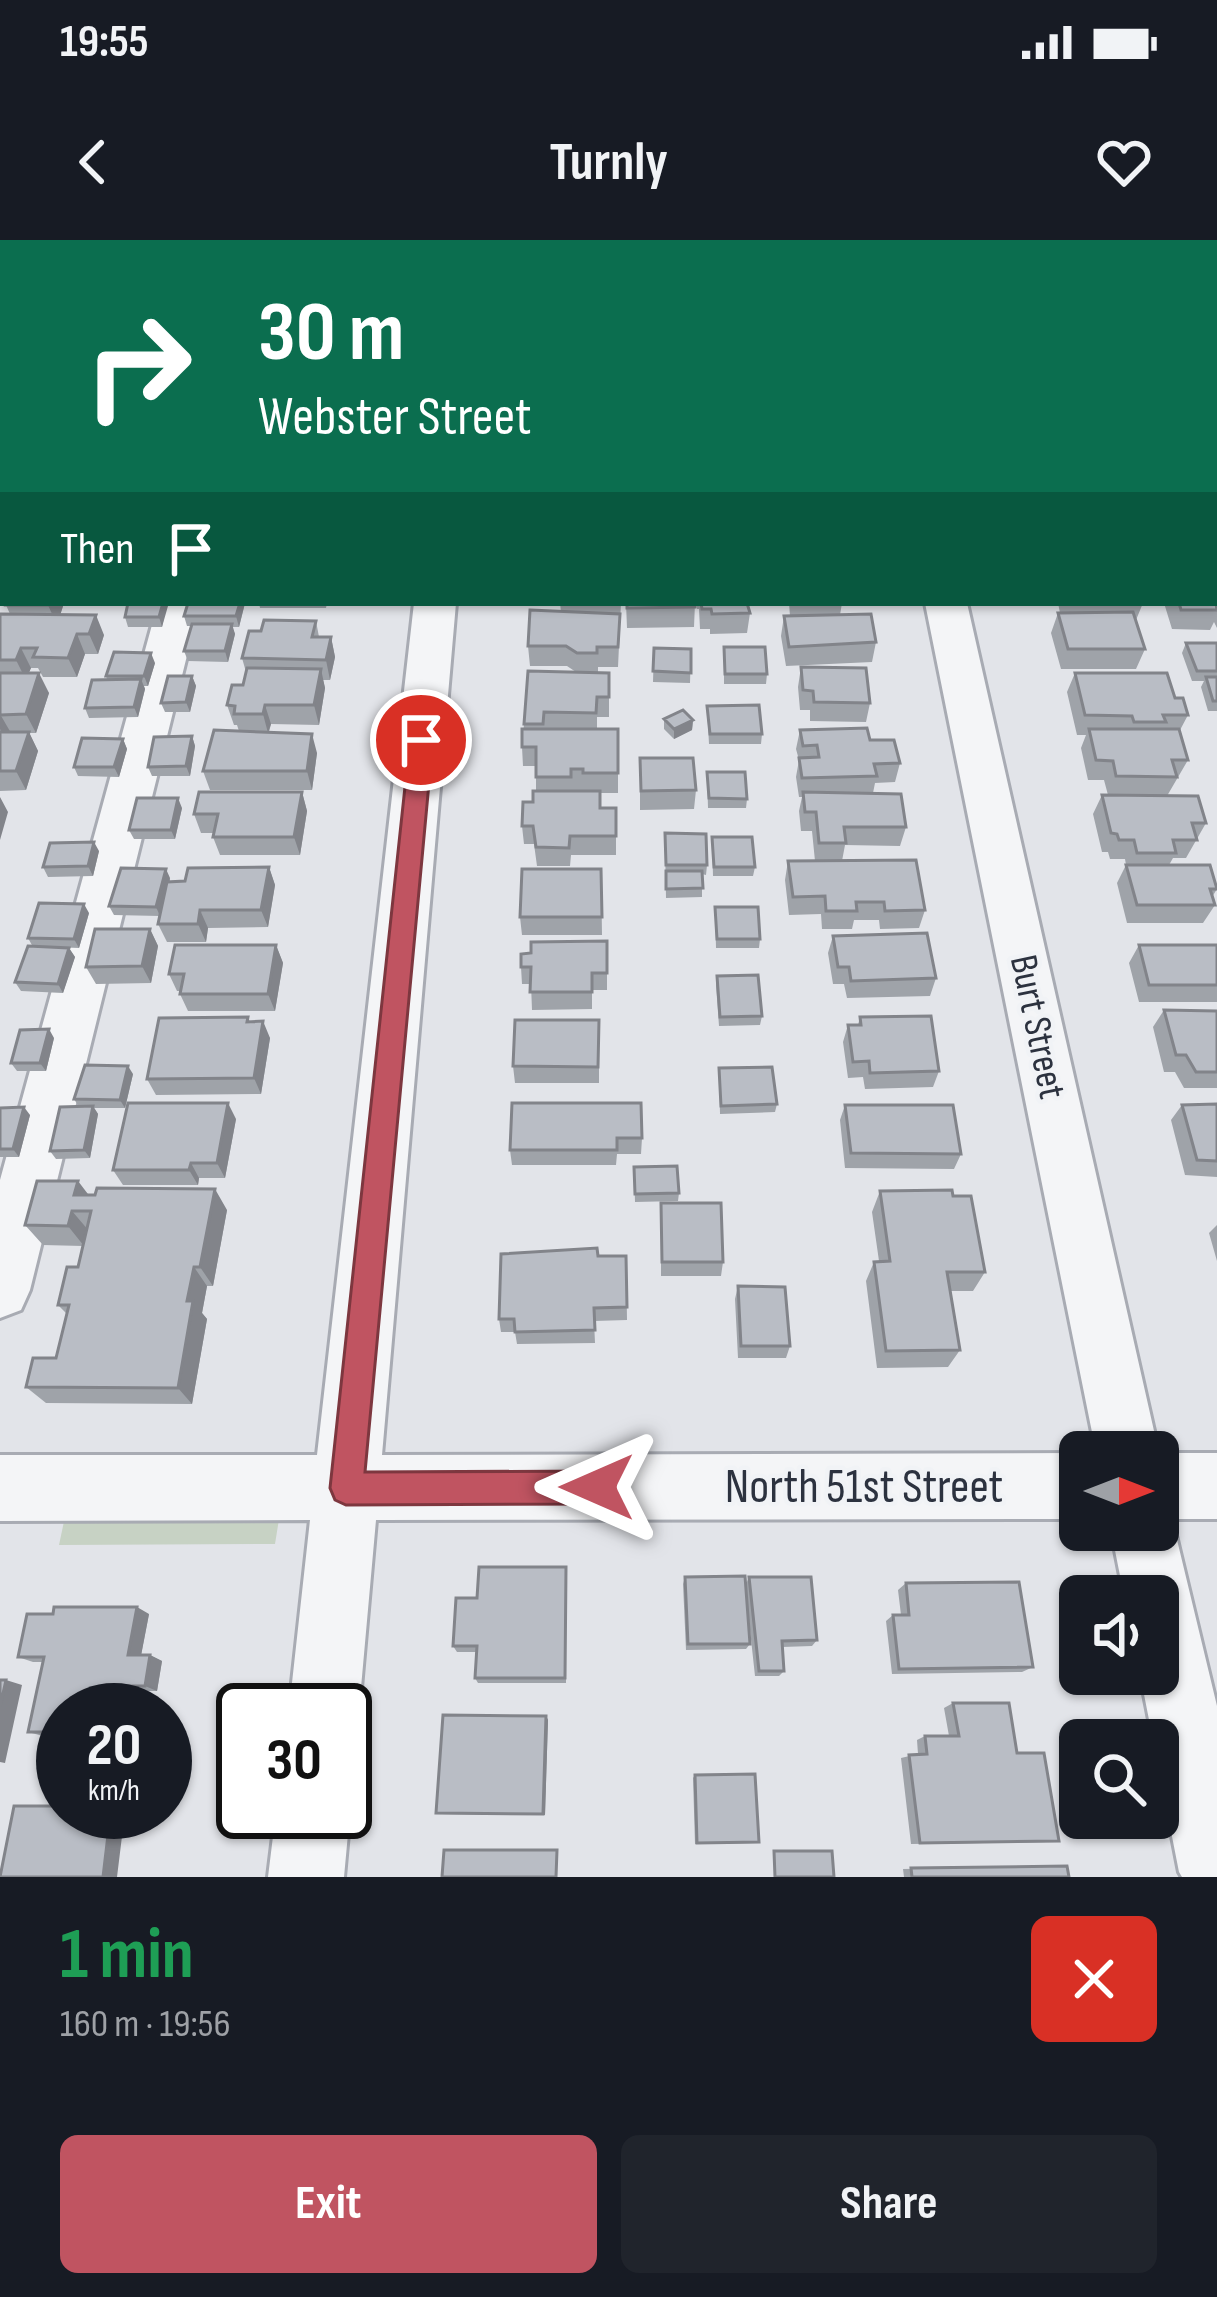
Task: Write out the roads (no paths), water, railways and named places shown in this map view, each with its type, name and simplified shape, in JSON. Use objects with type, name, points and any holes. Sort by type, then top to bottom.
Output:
[{"type":"street","points":[[0,1290],[178,606]]},
{"type":"street","points":[[327,1683],[435,606]]},
{"type":"street","name":"Burt Street","points":[[947,606],[1123,1431]]},
{"type":"street","name":"North 51st Street","points":[[0,1488],[1059,1486]]},
{"type":"street","points":[[1179,1486],[1217,1486]]},
{"type":"street","points":[[1148,1551],[1217,1872]]},
{"type":"street","points":[[307,1877],[311,1839]]}]
